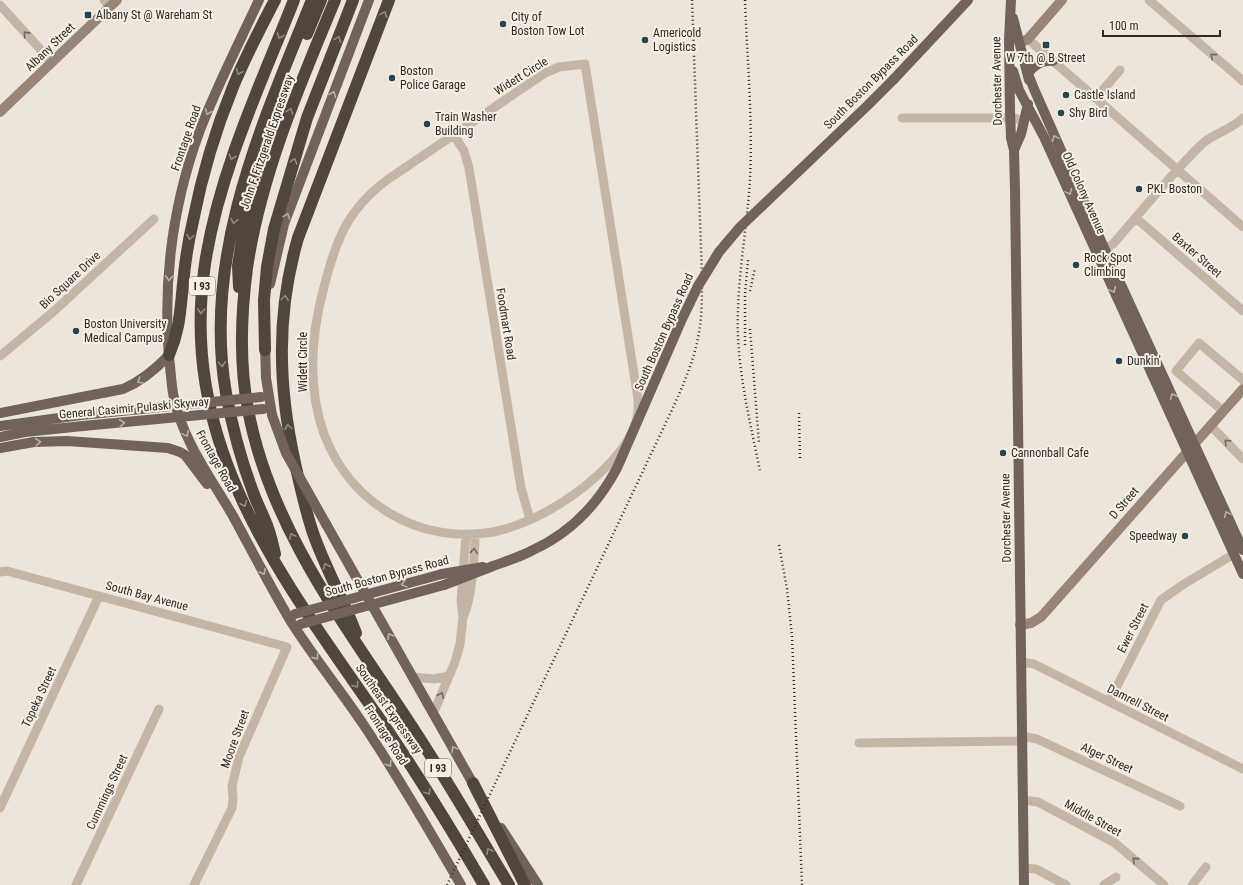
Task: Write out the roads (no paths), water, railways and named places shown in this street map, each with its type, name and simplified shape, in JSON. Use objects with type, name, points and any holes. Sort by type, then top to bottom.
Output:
[{"type":"highway","points":[[169,355],[179,328],[189,239],[198,195],[209,154],[222,114],[238,74],[275,0]]},
{"type":"highway","name":"John F. Fitzgerald Expressway","points":[[280,572],[240,496],[217,437],[205,382],[201,347],[200,319],[205,263],[224,181],[240,134],[294,0]]},
{"type":"highway","points":[[280,572],[268,528],[252,491],[233,427],[223,374],[221,310],[227,258],[243,183],[272,99],[312,0]]},
{"type":"highway","points":[[242,326],[238,266],[242,234],[249,203],[267,136],[321,0]]},
{"type":"highway","name":"John F. Fitzgerald Expressway","points":[[335,0],[290,113],[263,194],[249,256],[244,298],[242,326],[243,368],[247,407],[254,439],[267,479],[283,518],[303,556],[363,653]]},
{"type":"highway","points":[[265,350],[264,300],[267,267],[274,229],[307,118],[353,0]]},
{"type":"highway","points":[[363,653],[350,617],[328,569],[308,518],[301,494],[292,450],[283,392],[282,335],[288,279],[300,231],[390,0]]},
{"type":"highway","name":"Southeast Expressway","points":[[280,572],[322,637],[416,773],[484,885]]},
{"type":"highway","name":"Southeast Expressway","points":[[363,653],[434,761],[508,885]]},
{"type":"highway","points":[[473,783],[525,885]]},
{"type":"main road","name":"Frontage Road","points":[[259,0],[205,118],[184,184],[174,232],[169,272],[167,314],[169,355],[174,396],[184,428],[200,461],[266,577],[405,789],[461,885]]},
{"type":"main road","points":[[369,0],[284,224],[271,282],[267,308],[265,350],[267,405],[286,454],[326,524],[362,596],[412,677],[473,783],[538,885]]},
{"type":"main road","name":"South Boston Bypass Road","points":[[295,620],[368,605],[444,585],[524,554],[552,540],[570,527],[595,503],[618,468],[682,319],[698,286],[715,257],[740,227],[861,112],[968,0]]},
{"type":"main road","name":"Dorchester Avenue","points":[[1011,0],[1009,40],[1010,118],[1011,138],[1014,150],[1024,885]]},
{"type":"main road","points":[[1024,41],[1062,0]]},
{"type":"main road","name":"Albany Street","points":[[0,112],[52,62],[110,2]]},
{"type":"main road","name":"Dorchester Avenue","points":[[1011,12],[1024,41],[1029,88],[1024,122],[1020,137],[1014,150]]},
{"type":"main road","name":"Old Colony Avenue","points":[[1009,40],[1010,56],[1015,81],[1195,444],[1240,550],[1243,574]]},
{"type":"main road","points":[[1028,74],[1038,63],[1053,61]]},
{"type":"main road","name":"Old Colony Avenue","points":[[1028,74],[1101,252],[1187,453],[1240,550]]},
{"type":"main road","points":[[0,413],[123,389],[136,384],[148,376],[169,355]]},
{"type":"main road","name":"D Street","points":[[1020,625],[1031,623],[1041,617],[1243,389]]},
{"type":"main road","name":"General Casimir Pulaski Skyway","points":[[0,426],[82,415],[267,405]]},
{"type":"main road","name":"General Casimir Pulaski Skyway","points":[[0,437],[32,431],[267,405]]},
{"type":"main road","points":[[0,448],[34,442],[67,440],[168,448],[175,450],[185,455],[216,498],[234,519]]},
{"type":"main road","name":"South Boston Bypass Road","points":[[295,620],[362,596],[442,574],[492,566]]},
{"type":"street","points":[[1149,0],[1243,81]]},
{"type":"street","points":[[0,5],[52,62]]},
{"type":"street","points":[[1024,41],[1053,61],[1243,227]]},
{"type":"street","name":"Widett Circle","points":[[585,64],[637,393],[638,411],[633,429],[625,444],[600,473],[565,500],[530,519],[506,528],[471,534],[432,530],[406,522],[377,506],[358,489],[336,458],[324,433],[315,395],[313,340],[330,263],[342,232],[351,216],[367,197],[376,188],[549,70],[559,67],[585,64]]},
{"type":"street","points":[[1096,98],[1120,70]]},
{"type":"street","points":[[902,118],[1010,118],[1024,122]]},
{"type":"street","points":[[1101,252],[1113,244],[1178,169],[1209,138],[1232,126],[1243,118]]},
{"type":"street","name":"Foodmart Road","points":[[454,135],[464,151],[469,168],[520,488],[530,519]]},
{"type":"street","name":"Baxter Street","points":[[1136,218],[1243,311]]},
{"type":"street","name":"Bio Square Drive","points":[[0,356],[53,312],[154,219]]},
{"type":"street","points":[[1223,411],[1176,371],[1199,343],[1243,380]]},
{"type":"street","points":[[1210,426],[1243,459]]},
{"type":"street","points":[[433,714],[459,651],[463,617],[467,608],[469,596],[471,534]]},
{"type":"street","name":"Ewer Street","points":[[1109,702],[1161,600],[1184,584],[1240,550]]},
{"type":"street","name":"South Bay Avenue","points":[[0,572],[7,571],[287,647]]},
{"type":"street","name":"Topeka Street","points":[[0,808],[100,596]]},
{"type":"street","name":"Moore Street","points":[[194,885],[232,808],[232,786],[239,757],[287,647]]},
{"type":"street","name":"Damrell Street","points":[[1021,662],[1034,664],[1243,769]]},
{"type":"street","points":[[412,677],[434,679],[449,676]]},
{"type":"street","name":"Cummings Street","points":[[76,885],[159,709]]},
{"type":"street","name":"Alger Street","points":[[859,744],[1036,738],[1180,806]]},
{"type":"street","name":"Middle Street","points":[[1023,800],[1038,802],[1115,843],[1164,885]]},
{"type":"street","points":[[1192,885],[1206,867]]},
{"type":"street","points":[[1024,868],[1034,869],[1055,882],[1066,885]]},
{"type":"street","points":[[1104,885],[1116,877]]},
{"type":"railway","points":[[447,885],[670,414],[692,360],[698,338],[702,301],[692,0]]},
{"type":"railway","points":[[745,0],[751,157],[749,199],[740,277],[738,336],[743,387],[760,471]]},
{"type":"railway","points":[[745,345],[745,294],[748,260]]},
{"type":"railway","points":[[750,291],[755,268]]},
{"type":"railway","points":[[750,329],[759,443]]},
{"type":"railway","points":[[799,413],[800,460]]},
{"type":"railway","points":[[779,545],[787,589],[792,636],[802,885]]},
{"type":"place","name":"Albany St @ Wareham St","points":[[88,15]]},
{"type":"place","name":"City of Boston Tow Lot","points":[[503,24]]},
{"type":"place","name":"Americold Logistics","points":[[645,40]]},
{"type":"place","name":"W 7th @ B Street","points":[[1046,45]]},
{"type":"place","name":"Boston Police Garage","points":[[392,78]]},
{"type":"place","name":"Castle Island","points":[[1066,95]]},
{"type":"place","name":"Shy Bird","points":[[1061,113]]},
{"type":"place","name":"Train Washer Building","points":[[427,124]]},
{"type":"place","name":"PKL Boston","points":[[1139,189]]},
{"type":"place","name":"Rock Spot Climbing","points":[[1076,265]]},
{"type":"place","name":"Boston University Medical Campus","points":[[76,331]]},
{"type":"place","name":"Dunkin'","points":[[1119,361]]},
{"type":"place","name":"Cannonball Cafe","points":[[1003,453]]},
{"type":"place","name":"Speedway","points":[[1185,536]]}]
